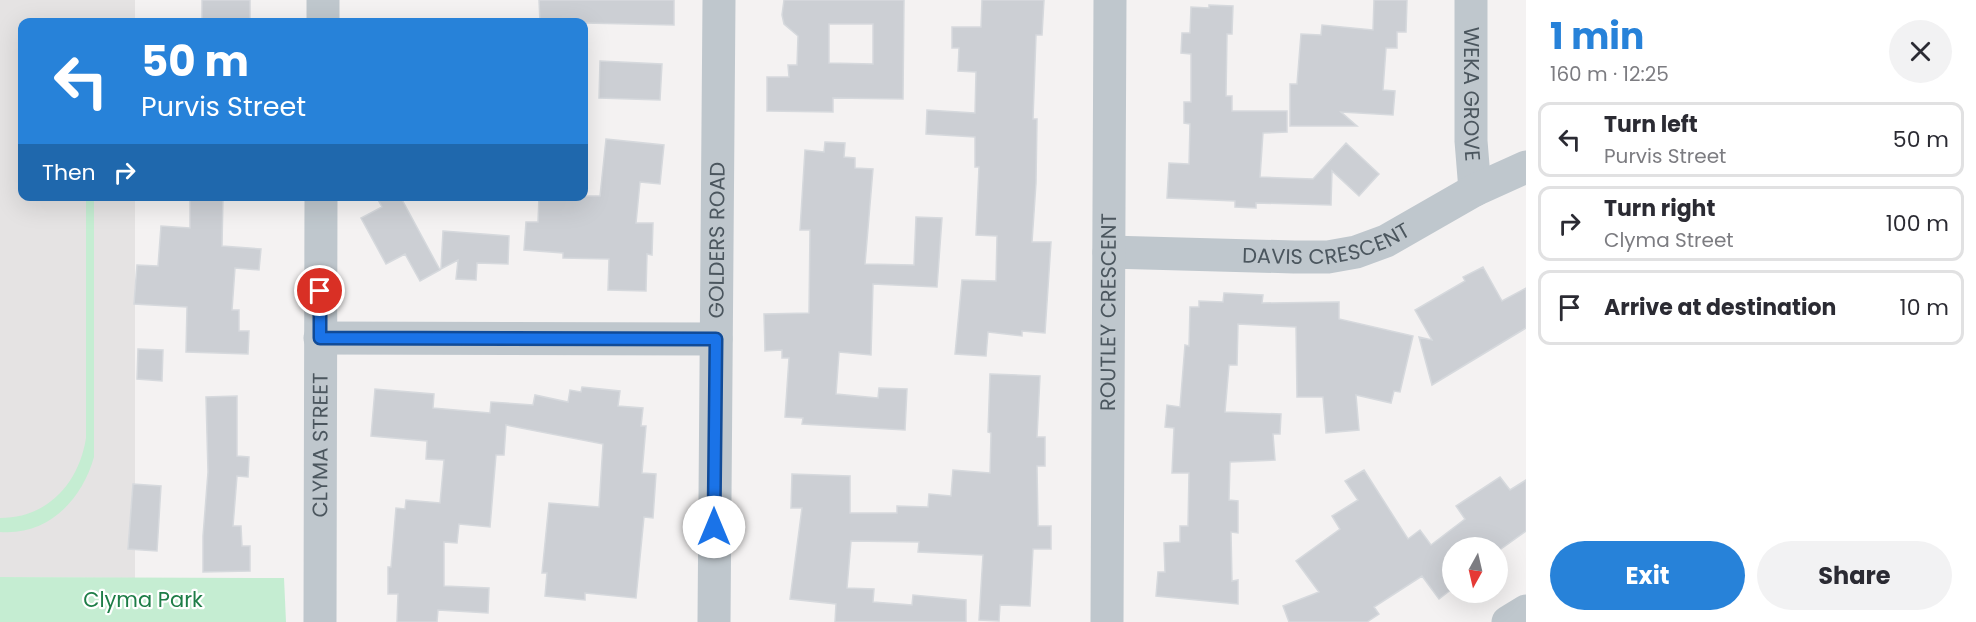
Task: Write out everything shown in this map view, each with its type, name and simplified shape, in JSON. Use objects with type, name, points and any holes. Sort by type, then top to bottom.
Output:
[{"type":"street","points":[[323,0],[323,18]]},
{"type":"street","name":"GOLDERS ROAD","points":[[714,622],[719,0]]},
{"type":"street","name":"ROUTLEY CRESCENT","points":[[1107,622],[1110,0]]},
{"type":"street","name":"WEKA GROVE","points":[[1471,0],[1471,141],[1475,190]]},
{"type":"street","name":"DAVIS CRESCENT","points":[[1109,252],[1293,257],[1347,254],[1386,241],[1475,190],[1526,167]]},
{"type":"street","name":"CLYMA STREET","points":[[320,622],[321,201]]},
{"type":"street","points":[[320,338],[716,339]]},
{"type":"street","points":[[1508,622],[1526,611]]},
{"type":"shaded area","points":[[0,0],[135,0],[135,18],[18,18],[18,201],[135,201],[135,578],[0,577]]},
{"type":"green space","points":[[86,201],[94,201],[94,457],[81,487],[72,501],[60,512],[33,528],[17,532],[0,532],[0,518],[33,512],[58,495],[76,469],[86,438]]},
{"type":"green space","name":"Clyma Park","points":[[0,577],[284,578],[286,622],[0,622]]},
{"type":"building","points":[[202,0],[250,0],[250,18],[202,18]]},
{"type":"building","points":[[539,0],[674,0],[674,25],[588,23],[588,18],[540,18]]},
{"type":"building","points":[[784,0],[904,0],[903,99],[833,98],[833,112],[767,111],[767,77],[789,77],[788,65],[797,65],[798,36],[784,24],[782,15]],"holes":[[[829,24],[873,24],[873,64],[829,63]]]},
{"type":"building","points":[[982,0],[1044,0],[1042,35],[1036,35],[1033,119],[1037,119],[1036,183],[1032,242],[1051,242],[1045,333],[1022,331],[1022,336],[988,332],[986,356],[955,354],[962,280],[996,281],[997,236],[976,235],[979,167],[975,167],[975,137],[926,134],[927,110],[975,113],[976,72],[958,71],[959,48],[952,48],[952,27],[981,27]]},
{"type":"building","points":[[1374,0],[1407,0],[1406,32],[1397,32],[1397,48],[1386,48],[1383,90],[1395,91],[1393,115],[1341,112],[1357,126],[1290,126],[1290,84],[1297,84],[1301,34],[1321,35],[1322,25],[1373,30]]},
{"type":"building","points":[[1209,5],[1233,6],[1232,34],[1227,34],[1226,96],[1232,96],[1232,111],[1287,111],[1287,132],[1263,133],[1260,177],[1313,179],[1346,143],[1379,174],[1359,196],[1332,171],[1331,205],[1256,203],[1256,208],[1235,207],[1235,201],[1167,198],[1169,163],[1189,164],[1190,124],[1184,123],[1184,102],[1191,102],[1191,54],[1181,53],[1182,33],[1190,33],[1191,7],[1209,8]]},
{"type":"building","points":[[600,61],[662,64],[660,100],[599,98]]},
{"type":"building","points":[[606,139],[664,145],[660,184],[640,182],[636,223],[653,223],[652,255],[647,254],[646,291],[608,290],[609,259],[563,258],[563,253],[524,250],[526,222],[538,222],[539,201],[588,201],[588,196],[600,196]]},
{"type":"building","points":[[825,142],[845,143],[844,157],[855,158],[855,168],[873,169],[865,264],[914,265],[916,217],[942,218],[937,287],[873,284],[871,355],[839,352],[836,394],[878,398],[879,388],[907,389],[905,430],[802,424],[803,418],[785,417],[789,358],[782,358],[782,350],[765,351],[764,314],[809,313],[810,230],[800,230],[805,150],[824,152]]},
{"type":"building","points":[[190,201],[223,201],[222,246],[261,249],[259,270],[235,268],[232,310],[239,310],[239,331],[249,331],[248,354],[186,352],[187,307],[134,304],[137,265],[158,266],[161,226],[190,228]]},
{"type":"building","points":[[379,201],[403,201],[440,270],[420,281],[405,254],[386,264],[361,218],[382,207]]},
{"type":"building","points":[[443,231],[509,236],[508,264],[477,263],[476,280],[456,279],[458,260],[441,269]]},
{"type":"building","points":[[1483,267],[1502,301],[1526,288],[1526,328],[1432,385],[1419,337],[1432,340],[1415,310],[1465,281],[1463,277]]},
{"type":"building","points":[[1224,293],[1263,295],[1262,303],[1339,302],[1339,319],[1413,336],[1400,392],[1394,391],[1391,403],[1356,395],[1359,430],[1326,433],[1323,397],[1297,397],[1296,327],[1238,324],[1237,365],[1229,365],[1225,412],[1281,414],[1280,434],[1273,434],[1275,460],[1230,462],[1229,500],[1238,501],[1238,533],[1231,532],[1232,581],[1238,580],[1238,604],[1156,596],[1158,572],[1165,572],[1164,543],[1180,542],[1180,526],[1188,526],[1189,473],[1172,473],[1174,428],[1165,427],[1167,405],[1180,407],[1185,345],[1189,346],[1190,307],[1199,307],[1199,301],[1223,302]]},
{"type":"building","points":[[138,349],[163,350],[162,381],[137,379]]},
{"type":"building","points":[[990,374],[1040,376],[1037,437],[1045,437],[1045,466],[1037,466],[1038,526],[1051,526],[1051,549],[1033,549],[1030,606],[1000,605],[999,621],[979,620],[983,555],[918,552],[919,542],[851,541],[847,588],[874,589],[873,602],[912,605],[913,595],[966,600],[966,622],[835,622],[836,604],[790,599],[802,508],[791,508],[792,474],[850,476],[850,513],[897,513],[897,506],[928,507],[929,494],[951,496],[953,470],[990,473],[991,433],[988,432]]},
{"type":"building","points":[[582,387],[620,391],[618,406],[643,408],[641,426],[646,426],[642,473],[656,474],[653,518],[644,517],[636,598],[585,593],[585,600],[545,596],[547,573],[542,573],[549,503],[599,507],[603,444],[506,425],[504,455],[496,455],[490,527],[459,524],[457,543],[444,542],[444,586],[489,588],[488,613],[438,610],[437,622],[397,622],[398,594],[388,594],[388,567],[391,567],[396,508],[405,509],[406,500],[440,503],[444,460],[426,459],[427,441],[371,436],[375,389],[434,394],[433,408],[490,413],[491,402],[533,405],[535,395],[568,402],[570,390],[581,392]]},
{"type":"building","points":[[237,396],[237,456],[249,457],[248,477],[237,476],[233,526],[241,526],[242,546],[250,546],[250,571],[203,572],[208,472],[206,397]]},
{"type":"building","points":[[1364,470],[1408,539],[1420,530],[1431,545],[1465,519],[1456,506],[1500,477],[1510,490],[1526,480],[1526,531],[1508,544],[1508,537],[1442,537],[1442,597],[1439,599],[1422,576],[1374,607],[1379,614],[1367,622],[1289,622],[1283,606],[1319,592],[1296,561],[1340,529],[1332,516],[1358,500],[1345,481]]},
{"type":"building","points":[[133,484],[161,486],[157,551],[128,549]]},
{"type":"route","points":[[320,291],[320,338],[716,339],[714,527]]}]
